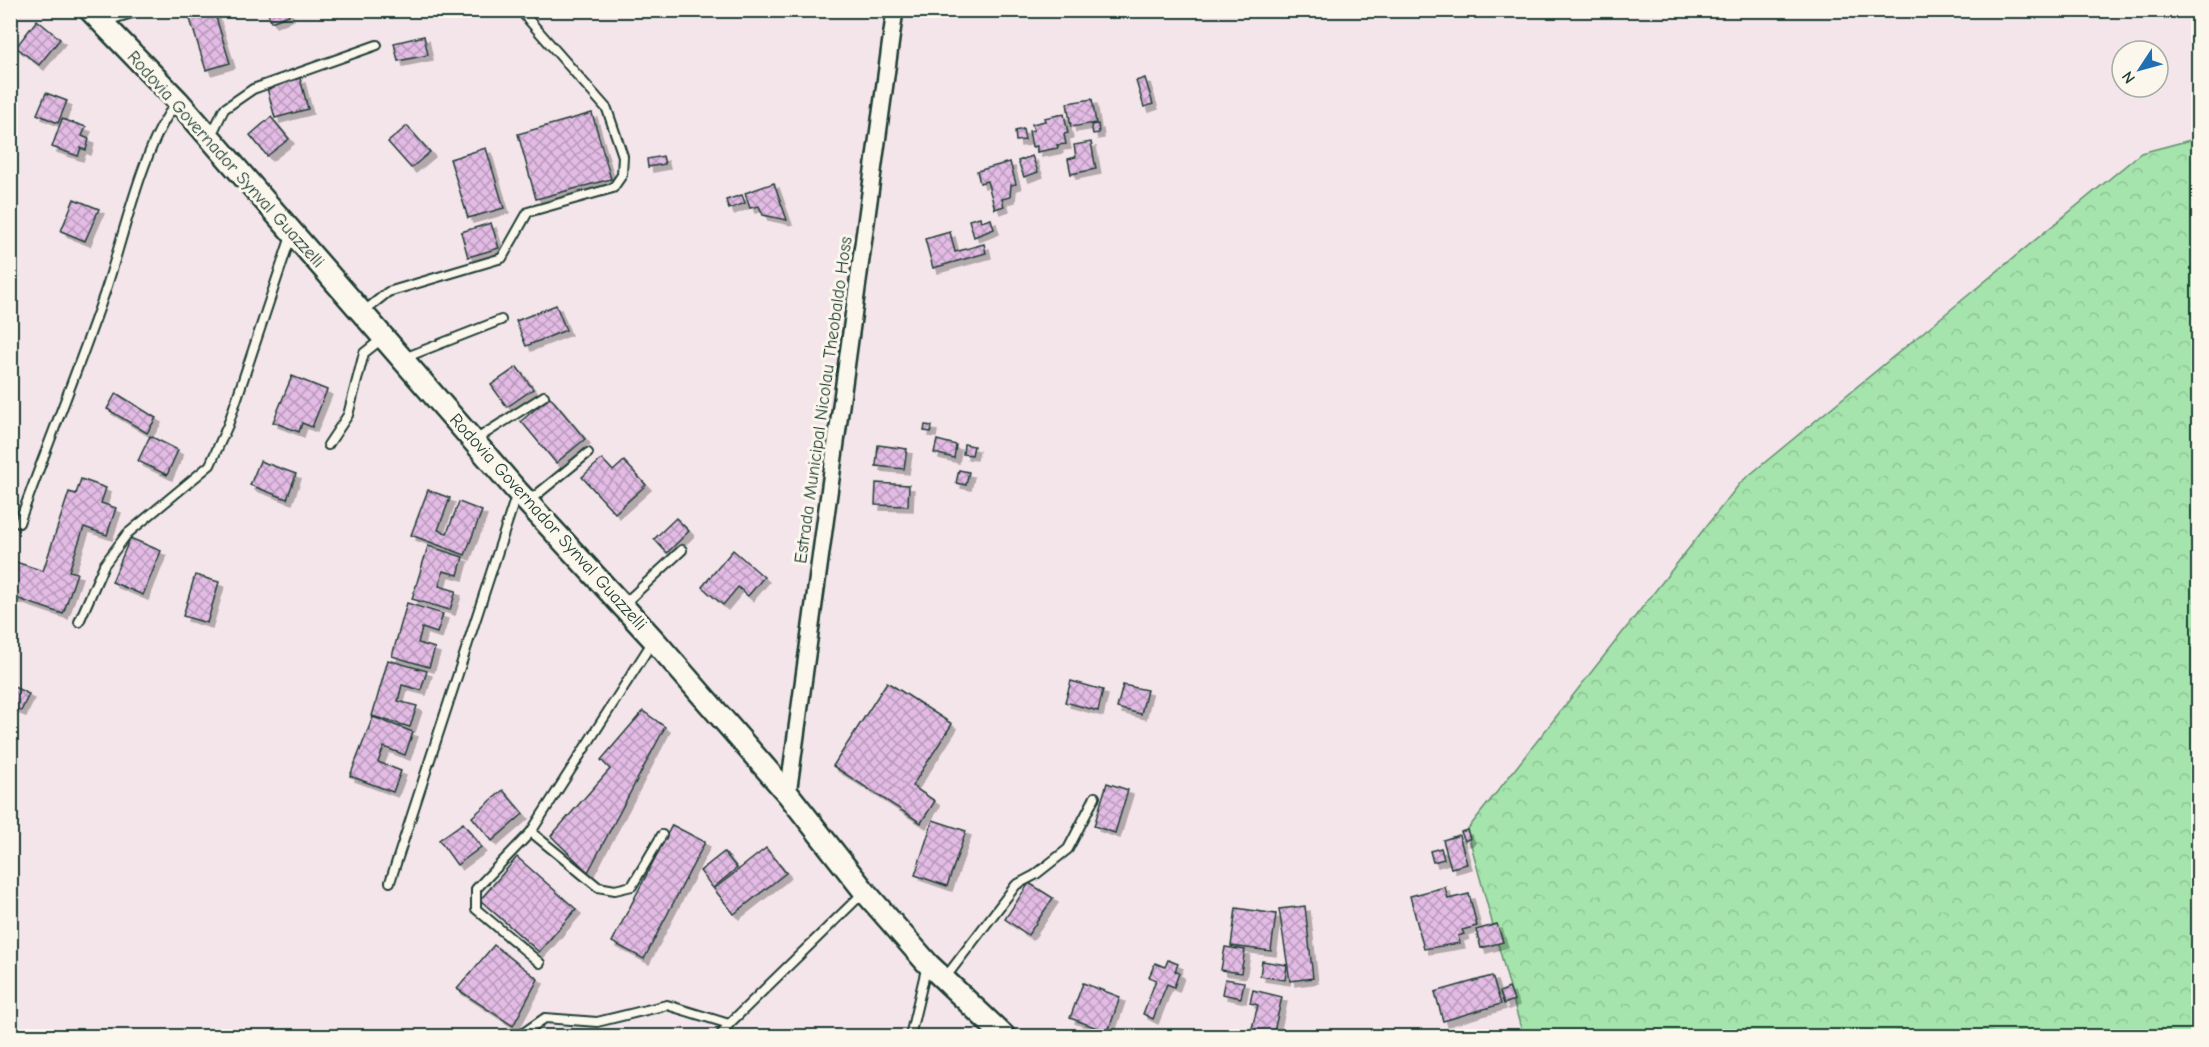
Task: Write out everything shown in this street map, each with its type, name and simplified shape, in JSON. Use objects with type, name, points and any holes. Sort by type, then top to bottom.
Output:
[{"type":"main road","name":"Rodovia Governador Synval Guazzelli","points":[[96,17],[178,100],[522,496],[654,640],[788,794],[864,892],[928,964],[1004,1036]]},
{"type":"street","name":"Estrada Municipal Nicolau Theobaldo Hoss","points":[[788,794],[895,10]]},
{"type":"lane","points":[[96,17],[142,10]]},
{"type":"lane","points":[[362,312],[388,292],[502,258],[528,212],[613,188],[622,175],[623,156],[607,109],[520,10]]},
{"type":"lane","points":[[210,137],[224,109],[253,89],[377,45]]},
{"type":"lane","points":[[19,523],[104,293],[150,151],[167,114],[178,100]]},
{"type":"lane","points":[[79,622],[104,565],[127,534],[210,465],[228,424],[292,231]]},
{"type":"lane","points":[[402,358],[501,320]]},
{"type":"lane","points":[[328,445],[348,415],[364,353],[384,337]]},
{"type":"lane","points":[[473,440],[544,396]]},
{"type":"lane","points":[[390,882],[522,496],[588,453]]},
{"type":"lane","points":[[622,605],[682,550]]},
{"type":"lane","points":[[540,963],[476,909],[476,889],[531,832],[654,640]]},
{"type":"lane","points":[[944,979],[1016,885],[1035,875],[1068,849],[1095,797]]},
{"type":"lane","points":[[531,832],[598,887],[615,890],[632,886],[662,836]]},
{"type":"lane","points":[[720,1036],[729,1024],[864,892]]},
{"type":"lane","points":[[910,1036],[928,964]]},
{"type":"lane","points":[[519,1036],[545,1018],[597,1022],[667,1005],[729,1024]]},
{"type":"green space","points":[[2198,138],[2198,1036],[1523,1036],[1467,830],[1741,482],[2141,153]]},
{"type":"building","points":[[267,10],[287,10],[289,15],[271,22]]},
{"type":"building","points":[[214,11],[230,63],[206,70],[190,19]]},
{"type":"building","points":[[37,20],[60,39],[39,65],[16,47]]},
{"type":"building","points":[[424,36],[428,55],[398,61],[394,43]]},
{"type":"building","points":[[300,78],[308,109],[275,118],[267,88]]},
{"type":"building","points":[[1145,78],[1153,104],[1144,107],[1136,81]]},
{"type":"building","points":[[46,93],[67,101],[58,123],[37,114]]},
{"type":"building","points":[[1092,99],[1096,123],[1071,127],[1067,103]]},
{"type":"building","points":[[592,113],[611,179],[536,199],[518,134]]},
{"type":"building","points":[[1064,114],[1068,133],[1064,134],[1066,144],[1037,152],[1037,146],[1032,147],[1029,131],[1034,130],[1032,124],[1045,121],[1044,118]]},
{"type":"building","points":[[271,117],[289,139],[267,156],[250,135]]},
{"type":"building","points":[[62,119],[86,127],[82,136],[89,139],[86,150],[81,148],[78,156],[52,147]]},
{"type":"building","points":[[1098,124],[1099,133],[1093,134],[1091,125]]},
{"type":"building","points":[[407,126],[430,152],[411,168],[388,142]]},
{"type":"building","points":[[1023,129],[1025,140],[1016,141],[1015,131]]},
{"type":"building","points":[[1091,142],[1096,169],[1071,174],[1068,159],[1076,157],[1074,145]]},
{"type":"building","points":[[486,148],[504,208],[468,218],[450,159]]},
{"type":"building","points":[[663,156],[665,164],[648,167],[647,159]]},
{"type":"building","points":[[1032,156],[1038,172],[1024,177],[1018,161]]},
{"type":"building","points":[[1010,162],[1016,184],[1011,185],[1010,197],[1002,199],[1004,206],[995,209],[987,181],[980,183],[977,171]]},
{"type":"building","points":[[774,183],[787,220],[763,215],[759,206],[750,208],[745,193]]},
{"type":"building","points":[[742,195],[745,203],[729,209],[726,200]]},
{"type":"building","points":[[74,199],[99,209],[85,241],[61,231]]},
{"type":"building","points":[[980,217],[981,222],[991,219],[994,229],[974,237],[969,220]]},
{"type":"building","points":[[491,223],[499,248],[468,257],[461,232]]},
{"type":"building","points":[[950,232],[955,252],[984,244],[986,253],[933,268],[925,239]]},
{"type":"building","points":[[556,305],[566,330],[526,346],[516,321]]},
{"type":"building","points":[[517,367],[533,389],[507,407],[491,385]]},
{"type":"building","points":[[292,376],[327,390],[312,427],[302,423],[299,432],[273,422]]},
{"type":"building","points":[[116,393],[156,418],[147,433],[107,409]]},
{"type":"building","points":[[550,397],[585,439],[556,463],[521,421]]},
{"type":"building","points":[[925,425],[932,426],[931,432],[924,431]]},
{"type":"building","points":[[150,436],[178,450],[167,475],[138,461]]},
{"type":"building","points":[[937,440],[956,445],[954,458],[934,453]]},
{"type":"building","points":[[964,444],[974,446],[972,455],[963,454]]},
{"type":"building","points":[[878,445],[907,449],[904,469],[876,466]]},
{"type":"building","points":[[602,459],[613,471],[624,461],[646,485],[615,513],[582,477]]},
{"type":"building","points":[[260,461],[296,474],[287,499],[250,485]]},
{"type":"building","points":[[959,470],[969,472],[966,485],[956,483]]},
{"type":"building","points":[[81,479],[106,488],[101,503],[116,508],[107,535],[84,527],[69,571],[77,573],[63,614],[10,596],[10,560],[43,571],[69,492],[76,494]]},
{"type":"building","points":[[876,483],[909,485],[908,506],[875,505]]},
{"type":"building","points":[[428,490],[450,498],[438,530],[447,533],[459,502],[482,511],[465,555],[411,535]]},
{"type":"building","points":[[676,518],[689,531],[667,553],[654,539]]},
{"type":"building","points":[[130,538],[161,551],[143,595],[112,582]]},
{"type":"building","points":[[428,546],[463,557],[458,575],[443,571],[439,586],[456,591],[450,610],[412,599]]},
{"type":"building","points":[[733,550],[764,577],[748,596],[738,587],[723,605],[702,587]]},
{"type":"building","points":[[195,575],[219,582],[207,623],[183,616]]},
{"type":"building","points":[[407,603],[443,614],[437,633],[422,628],[418,643],[435,648],[429,667],[392,656]]},
{"type":"building","points":[[388,660],[427,671],[421,690],[402,685],[398,701],[417,706],[410,727],[372,716]]},
{"type":"building","points":[[1071,681],[1103,690],[1098,711],[1065,702]]},
{"type":"building","points":[[887,682],[952,724],[912,786],[935,801],[921,823],[833,766]]},
{"type":"building","points":[[10,685],[29,694],[21,711],[10,707]]},
{"type":"building","points":[[1123,685],[1147,690],[1141,714],[1117,708]]},
{"type":"building","points":[[643,711],[665,727],[588,872],[551,836],[610,769],[601,760]]},
{"type":"building","points":[[373,717],[413,732],[405,755],[384,747],[378,762],[401,771],[393,792],[350,776]]},
{"type":"building","points":[[1107,783],[1128,790],[1115,833],[1094,826]]},
{"type":"building","points":[[503,790],[523,814],[492,841],[472,817]]},
{"type":"building","points":[[933,820],[966,831],[947,886],[915,875]]},
{"type":"building","points":[[463,823],[481,847],[457,865],[439,840]]},
{"type":"building","points":[[672,825],[705,842],[644,959],[612,942]]},
{"type":"building","points":[[1467,830],[1470,838],[1465,841],[1461,832]]},
{"type":"building","points":[[1459,835],[1467,864],[1451,868],[1443,840]]},
{"type":"building","points":[[766,848],[786,873],[734,914],[714,889]]},
{"type":"building","points":[[1441,848],[1444,859],[1433,862],[1430,851]]},
{"type":"building","points":[[724,852],[737,868],[713,888],[700,871]]},
{"type":"building","points":[[517,857],[576,909],[539,952],[480,900]]},
{"type":"building","points":[[1029,883],[1053,898],[1028,935],[1005,919]]},
{"type":"building","points":[[1445,887],[1448,899],[1469,894],[1477,926],[1462,930],[1464,934],[1458,936],[1460,943],[1424,949],[1410,896]]},
{"type":"building","points":[[1305,906],[1313,978],[1290,981],[1279,909]]},
{"type":"building","points":[[1236,908],[1276,914],[1271,951],[1231,946]]},
{"type":"building","points":[[1497,924],[1503,942],[1481,948],[1476,930]]},
{"type":"building","points":[[494,945],[538,979],[513,1026],[457,989]]},
{"type":"building","points":[[1225,947],[1245,950],[1241,973],[1221,970]]},
{"type":"building","points":[[1168,960],[1178,964],[1175,971],[1179,973],[1174,987],[1167,984],[1153,1019],[1143,1014],[1156,980],[1149,977],[1155,963],[1165,967]]},
{"type":"building","points":[[1262,961],[1287,965],[1285,980],[1260,976]]},
{"type":"building","points":[[1492,976],[1501,1004],[1443,1021],[1435,992]]},
{"type":"building","points":[[1225,979],[1244,982],[1241,998],[1222,994]]},
{"type":"building","points":[[1083,983],[1120,997],[1108,1032],[1070,1018]]},
{"type":"building","points":[[1509,988],[1514,1000],[1504,1004],[1500,992]]},
{"type":"building","points":[[1253,990],[1282,997],[1273,1036],[1251,1032],[1258,1005],[1250,1003]]}]
